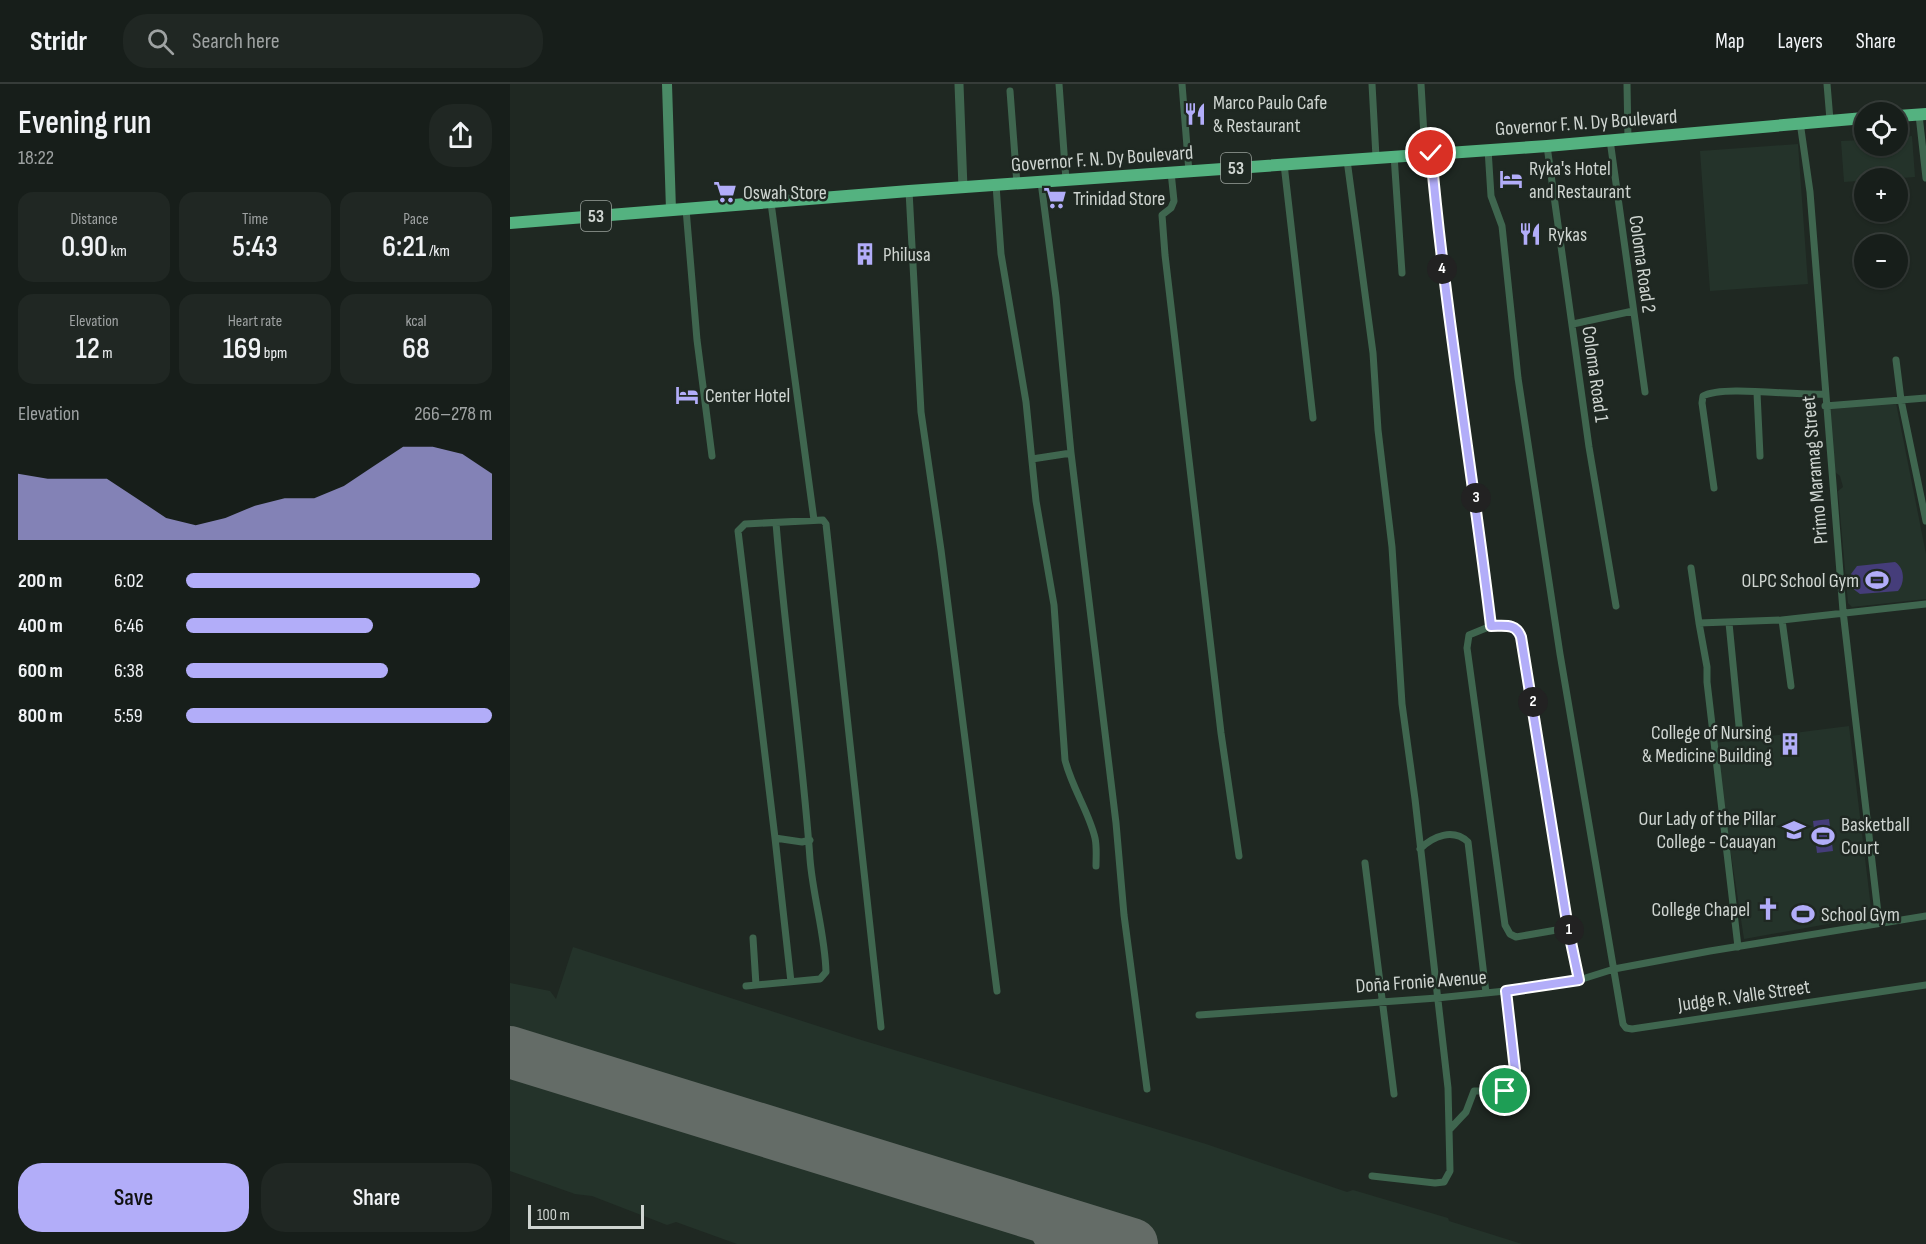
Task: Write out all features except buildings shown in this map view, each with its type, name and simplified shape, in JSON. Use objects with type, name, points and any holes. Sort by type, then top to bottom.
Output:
[{"type":"highway","name":"Governor F. N. Dy Boulevard","points":[[516,223],[909,191],[1547,146],[1854,119]]},
{"type":"main road","points":[[667,84],[671,210]]},
{"type":"street","points":[[959,84],[963,188]]},
{"type":"street","points":[[1059,84],[1066,180]]},
{"type":"street","points":[[1182,84],[1189,172]]},
{"type":"street","points":[[1372,84],[1376,157]]},
{"type":"street","points":[[1421,84],[1443,278],[1471,458],[1491,626]]},
{"type":"street","points":[[1627,84],[1628,139]]},
{"type":"street","points":[[1827,84],[1830,120]]},
{"type":"street","points":[[1010,91],[1017,184]]},
{"type":"street","points":[[1922,114],[1926,178]]},
{"type":"street","name":"Primo Maramag Street","points":[[1800,122],[1810,192],[1824,394],[1843,611],[1879,922]]},
{"type":"street","name":"Coloma Road 2","points":[[1610,140],[1645,392]]},
{"type":"street","name":"Coloma Road 1","points":[[1547,146],[1616,606]]},
{"type":"street","points":[[1488,149],[1491,196],[1502,226],[1518,378],[1560,654],[1614,969]]},
{"type":"street","points":[[1394,155],[1402,273]]},
{"type":"street","points":[[1347,160],[1373,353],[1378,430],[1392,547],[1397,654],[1450,1129],[1450,1171],[1444,1182],[1372,1176]]},
{"type":"street","points":[[1284,164],[1313,418]]},
{"type":"street","points":[[1171,172],[1174,201],[1162,215],[1165,255],[1221,733],[1239,856]]},
{"type":"street","points":[[1041,182],[1116,823],[1124,915],[1147,1089]]},
{"type":"street","points":[[996,185],[1001,254],[1026,402],[1032,459],[1054,605],[1065,760],[1071,783],[1096,841],[1096,866]]},
{"type":"street","points":[[909,191],[921,412],[946,584],[997,991]]},
{"type":"street","points":[[771,203],[814,520]]},
{"type":"street","points":[[686,209],[697,340],[712,456]]},
{"type":"street","points":[[1573,324],[1633,311]]},
{"type":"street","points":[[1896,360],[1901,400],[1926,521]]},
{"type":"street","points":[[1714,488],[1702,403],[1703,396],[1711,393],[1824,394]]},
{"type":"street","points":[[1757,393],[1760,456]]},
{"type":"street","points":[[1825,406],[1926,398]]},
{"type":"street","points":[[1032,459],[1071,453]]},
{"type":"street","points":[[791,982],[738,531],[746,524],[822,520],[827,526],[881,1027]]},
{"type":"street","points":[[746,986],[820,979],[826,972],[825,952],[810,860],[802,748],[784,619],[776,523]]},
{"type":"street","points":[[1691,568],[1707,667],[1709,705],[1737,947]]},
{"type":"street","points":[[1699,623],[1782,620],[1843,611],[1926,604]]},
{"type":"street","points":[[1782,620],[1791,686]]},
{"type":"street","points":[[1730,623],[1740,736]]},
{"type":"street","points":[[1568,928],[1516,937],[1510,934],[1505,925],[1467,648],[1469,635],[1491,626],[1513,626],[1517,628],[1521,637],[1568,928],[1579,980]]},
{"type":"street","points":[[1420,849],[1429,840],[1447,835],[1461,836],[1468,842],[1486,993]]},
{"type":"street","points":[[775,838],[802,842],[810,840]]},
{"type":"street","points":[[1365,863],[1394,1094]]},
{"type":"street","name":"Doña Fronie Avenue","points":[[1199,1015],[1506,991],[1579,980],[1614,969],[1737,947],[1926,916]]},
{"type":"street","points":[[753,938],[756,985]]},
{"type":"street","name":"Judge R. Valle Street","points":[[1614,969],[1623,1024],[1626,1028],[1632,1029],[1926,985]]},
{"type":"street","points":[[1450,1129],[1466,1112],[1474,1091],[1505,1091],[1514,1086],[1515,1070],[1506,991]]},
{"type":"shaded area","points":[[1908,136],[1912,136],[1915,177],[1908,177],[1908,168],[1854,168],[1854,181],[1844,182],[1841,141],[1854,140],[1854,156],[1908,156]]},
{"type":"shaded area","points":[[1798,144],[1808,284],[1710,291],[1700,151]]},
{"type":"shaded area","points":[[1896,403],[1926,554],[1926,599],[1852,607],[1848,603],[1838,491],[1843,487],[1840,476],[1835,472],[1829,408]]},
{"type":"shaded area","name":"OLPC School Gym","points":[[1895,562],[1901,568],[1903,576],[1898,591],[1860,594],[1852,588],[1851,574],[1857,566]]},
{"type":"shaded area","name":"Our Lady of the Pillar College - Cauayan","points":[[1849,726],[1872,916],[1744,939],[1714,743]]},
{"type":"shaded area","name":"Basketball Court","points":[[1829,819],[1833,851],[1817,853],[1813,821]]},
{"type":"shaded area","points":[[573,947],[858,1039],[1206,1144],[1347,1192],[1353,1190],[1448,1218],[1449,1221],[1522,1244],[737,1244],[676,1222],[667,1225],[592,1196],[575,1194],[510,1171],[510,983],[550,991],[556,999]]},
{"type":"taxiway","points":[[1023,1210],[1030,1214],[1047,1244]]},
{"type":"taxiway","points":[[1061,1244],[1074,1231],[1090,1231]]},
{"type":"runway","points":[[510,1052],[1132,1244]]},
{"type":"place","name":"Marco Paulo Cafe & Restaurant","points":[[1195,114]]},
{"type":"place","name":"Ryka's Hotel and Restaurant","points":[[1511,179]]},
{"type":"place","name":"Oswah Store","points":[[725,192]]},
{"type":"place","name":"Trinidad Store","points":[[1055,198]]},
{"type":"place","name":"Rykas","points":[[1530,234]]},
{"type":"place","name":"Philusa","points":[[865,254]]},
{"type":"place","name":"Center Hotel","points":[[687,395]]},
{"type":"place","name":"OLPC School Gym","points":[[1877,580]]},
{"type":"place","name":"College of Nursing & Medicine Building","points":[[1790,744]]},
{"type":"place","name":"Our Lady of the Pillar College - Cauayan","points":[[1794,830]]},
{"type":"place","name":"Basketball Court","points":[[1823,836]]},
{"type":"place","name":"College Chapel","points":[[1768,909]]},
{"type":"place","name":"School Gym","points":[[1803,914]]},
{"type":"route","points":[[1431,153],[1443,278],[1458,366],[1491,626],[1513,626],[1517,628],[1521,637],[1568,928],[1579,980],[1506,991],[1515,1079],[1514,1086],[1505,1091]]}]
